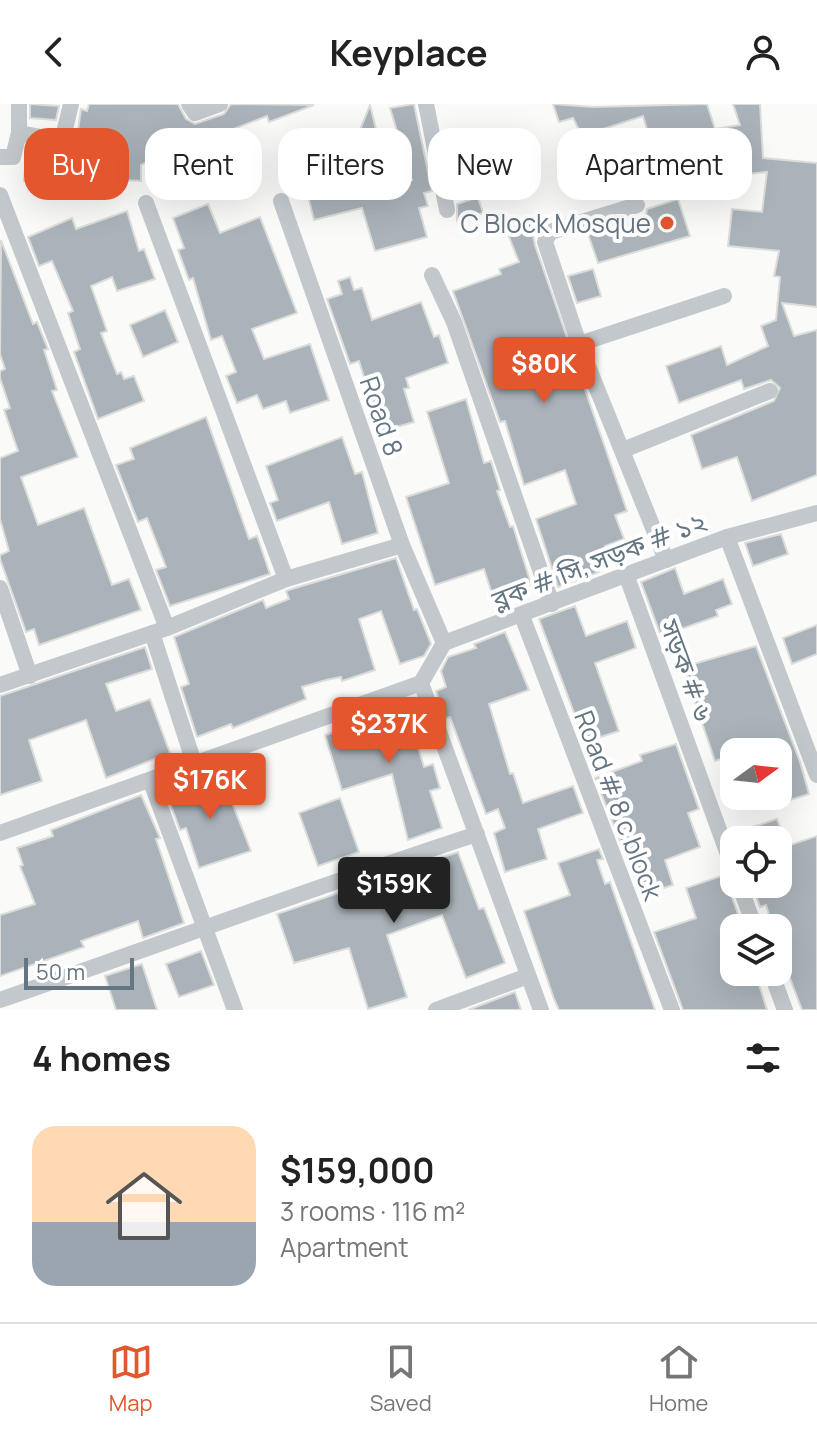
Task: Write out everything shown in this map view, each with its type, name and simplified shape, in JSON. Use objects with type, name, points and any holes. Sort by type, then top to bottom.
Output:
[{"type":"street","points":[[0,157],[13,157],[19,133],[19,104]]},
{"type":"street","points":[[19,133],[58,140],[63,137],[71,104]]},
{"type":"street","points":[[189,104],[195,113],[220,104]]},
{"type":"street","points":[[426,104],[447,210]]},
{"type":"street","points":[[0,195],[159,630],[195,766]]},
{"type":"street","name":"Road 8","points":[[281,201],[402,545],[444,643]]},
{"type":"street","points":[[146,203],[286,579]]},
{"type":"street","points":[[637,205],[550,232],[547,250],[582,349],[666,560]]},
{"type":"street","points":[[432,275],[454,322],[552,604]]},
{"type":"street","points":[[582,349],[724,296]]},
{"type":"street","points":[[623,450],[770,391]]},
{"type":"street","name":"ব্লক # সি, সড়ক # ১২","points":[[444,643],[727,537],[817,513]]},
{"type":"street","points":[[727,537],[817,775]]},
{"type":"street","points":[[0,685],[159,630],[286,579],[402,545]]},
{"type":"street","name":"সড়ক # ৬","points":[[627,577],[720,833]]},
{"type":"street","points":[[0,588],[30,676]]},
{"type":"street","name":"Road # 8 c block","points":[[522,616],[672,1010]]},
{"type":"street","points":[[0,833],[151,782],[421,683],[444,643]]},
{"type":"street","points":[[421,683],[541,1010]]},
{"type":"street","points":[[151,782],[235,1010]]},
{"type":"street","points":[[0,1000],[207,929],[331,881],[477,834]]},
{"type":"street","points":[[436,1010],[528,976]]},
{"type":"street","points":[[776,986],[785,1010]]},
{"type":"building","points":[[30,104],[59,106],[56,120],[30,118]]},
{"type":"building","points":[[89,104],[178,104],[186,119],[195,124],[224,114],[231,104],[314,105],[269,122],[267,116],[236,128],[145,128],[145,163],[141,165],[141,181],[129,180],[129,128],[78,128],[81,109],[87,111]]},
{"type":"building","points":[[414,104],[428,172],[428,192],[424,193],[428,206],[419,208],[427,237],[375,251],[362,208],[314,220],[309,200],[412,200],[412,128],[396,128],[390,108]]},
{"type":"building","points":[[553,104],[593,107],[707,104],[715,128],[647,128],[643,116],[606,128],[578,128],[573,118],[559,122]]},
{"type":"building","points":[[733,104],[760,104],[763,158],[817,163],[817,307],[782,303],[794,336],[817,330],[817,475],[752,501],[737,457],[702,469],[691,435],[774,401],[780,388],[771,380],[744,389],[741,380],[679,403],[666,366],[721,346],[727,365],[768,346],[761,326],[776,320],[780,277],[774,276],[779,251],[728,246],[732,209],[762,212],[767,172],[752,174],[752,128],[721,128],[740,125]]},
{"type":"building","points":[[370,105],[376,128],[361,128]]},
{"type":"building","points":[[479,200],[483,213],[457,221],[457,204]]},
{"type":"building","points":[[678,200],[690,236],[598,263],[588,234],[646,215],[647,209]]},
{"type":"building","points":[[208,204],[220,233],[260,217],[297,313],[252,329],[264,359],[310,344],[329,400],[290,413],[286,401],[263,409],[257,395],[237,403],[226,376],[236,372],[222,336],[211,340],[193,278],[189,280],[178,250],[184,248],[173,218]]},
{"type":"building","points":[[127,211],[139,251],[144,249],[155,279],[117,291],[112,277],[91,286],[107,331],[101,333],[117,374],[121,372],[124,379],[134,376],[144,401],[98,419],[74,352],[80,349],[68,313],[73,311],[52,261],[39,266],[28,237],[72,218],[76,229]]},
{"type":"building","points":[[540,218],[542,224],[533,235],[535,245],[627,511],[615,515],[624,539],[605,546],[607,551],[593,556],[599,572],[558,587],[536,519],[576,504],[565,470],[524,485],[505,421],[500,422],[453,291],[501,274],[499,269],[519,262],[507,232]]},
{"type":"building","points":[[1,240],[33,324],[37,322],[48,349],[44,350],[57,390],[52,391],[78,457],[21,477],[38,525],[84,508],[112,585],[129,579],[141,610],[39,645],[34,629],[26,632],[0,559],[0,555],[9,551],[0,519],[0,458],[18,451],[4,410],[10,408],[0,378],[0,371],[5,369],[0,354]]},
{"type":"building","points":[[593,269],[601,296],[577,303],[568,276]]},
{"type":"building","points":[[350,277],[354,290],[362,288],[372,320],[421,302],[434,337],[439,335],[448,363],[406,378],[409,388],[404,389],[414,422],[376,433],[367,404],[372,403],[359,361],[350,364],[327,299],[342,294],[338,281]]},
{"type":"building","points":[[165,310],[178,342],[143,357],[130,325]]},
{"type":"building","points":[[466,399],[484,463],[491,461],[500,490],[497,491],[510,527],[513,526],[531,584],[493,597],[484,569],[435,585],[406,497],[449,483],[427,412]]},
{"type":"building","points":[[206,417],[249,539],[257,536],[270,574],[170,606],[156,570],[166,567],[147,518],[138,522],[116,465],[134,459],[130,448]]},
{"type":"building","points":[[342,437],[355,474],[362,472],[378,533],[342,544],[329,502],[277,521],[270,503],[278,500],[266,466]]},
{"type":"building","points":[[781,534],[788,554],[753,566],[745,543]]},
{"type":"building","points":[[396,558],[414,610],[417,609],[431,644],[424,656],[400,664],[381,611],[359,619],[375,670],[342,681],[341,677],[302,687],[306,699],[233,728],[231,724],[197,737],[181,687],[189,684],[174,637],[263,600],[266,608],[289,599],[286,591]]},
{"type":"building","points":[[675,568],[684,594],[723,579],[732,604],[716,610],[718,616],[661,636],[641,582]]},
{"type":"building","points":[[575,606],[586,636],[627,621],[636,648],[595,663],[619,731],[585,742],[539,619]]},
{"type":"building","points":[[817,625],[817,654],[792,664],[783,638]]},
{"type":"building","points":[[505,632],[529,690],[489,704],[510,774],[513,773],[523,803],[573,786],[583,813],[538,829],[547,859],[505,872],[494,833],[505,828],[498,809],[486,814],[450,717],[446,718],[436,691],[446,687],[441,671],[448,657],[476,648],[474,644]]},
{"type":"building","points":[[756,646],[791,738],[720,738],[720,759],[715,761],[683,667]]},
{"type":"building","points":[[145,647],[152,669],[106,684],[116,711],[150,699],[170,753],[106,778],[86,720],[29,740],[42,781],[0,795],[0,696]]},
{"type":"building","points":[[405,704],[424,767],[433,764],[440,788],[430,791],[442,828],[408,840],[392,774],[342,790],[325,735],[370,721],[368,715]]},
{"type":"building","points":[[792,741],[800,762],[809,794],[792,799]]},
{"type":"building","points":[[676,744],[699,809],[688,813],[700,847],[665,860],[673,885],[642,895],[595,778],[642,761],[640,755]]},
{"type":"building","points":[[221,775],[251,851],[199,868],[186,828],[180,830],[167,795]]},
{"type":"building","points":[[141,795],[160,838],[156,839],[184,923],[143,938],[138,921],[81,941],[84,947],[0,976],[0,915],[35,904],[20,866],[23,865],[17,848],[53,836],[51,830]]},
{"type":"building","points":[[340,798],[359,852],[318,866],[299,813]]},
{"type":"building","points":[[777,819],[780,826],[756,826]]},
{"type":"building","points":[[817,836],[817,1010],[802,1010],[792,984],[792,914],[769,914],[766,905],[760,907],[757,898],[792,898],[792,844]]},
{"type":"building","points":[[599,849],[603,859],[597,860],[605,884],[610,882],[655,1010],[559,1010],[554,999],[524,911],[570,895],[558,863]]},
{"type":"building","points":[[458,852],[479,909],[484,908],[505,963],[466,978],[442,915],[387,935],[407,997],[368,1009],[349,948],[294,963],[277,914]]},
{"type":"building","points":[[720,876],[720,898],[732,898],[738,914],[720,914],[720,986],[759,986],[767,1010],[683,1010],[654,932],[696,918],[686,888]]},
{"type":"building","points":[[201,951],[214,985],[179,997],[166,964]]},
{"type":"building","points":[[142,964],[157,1010],[116,1010],[105,976]]},
{"type":"building","points":[[515,992],[521,1010],[468,1010]]},
{"type":"place","name":"C Block Mosque","points":[[667,223]]}]
